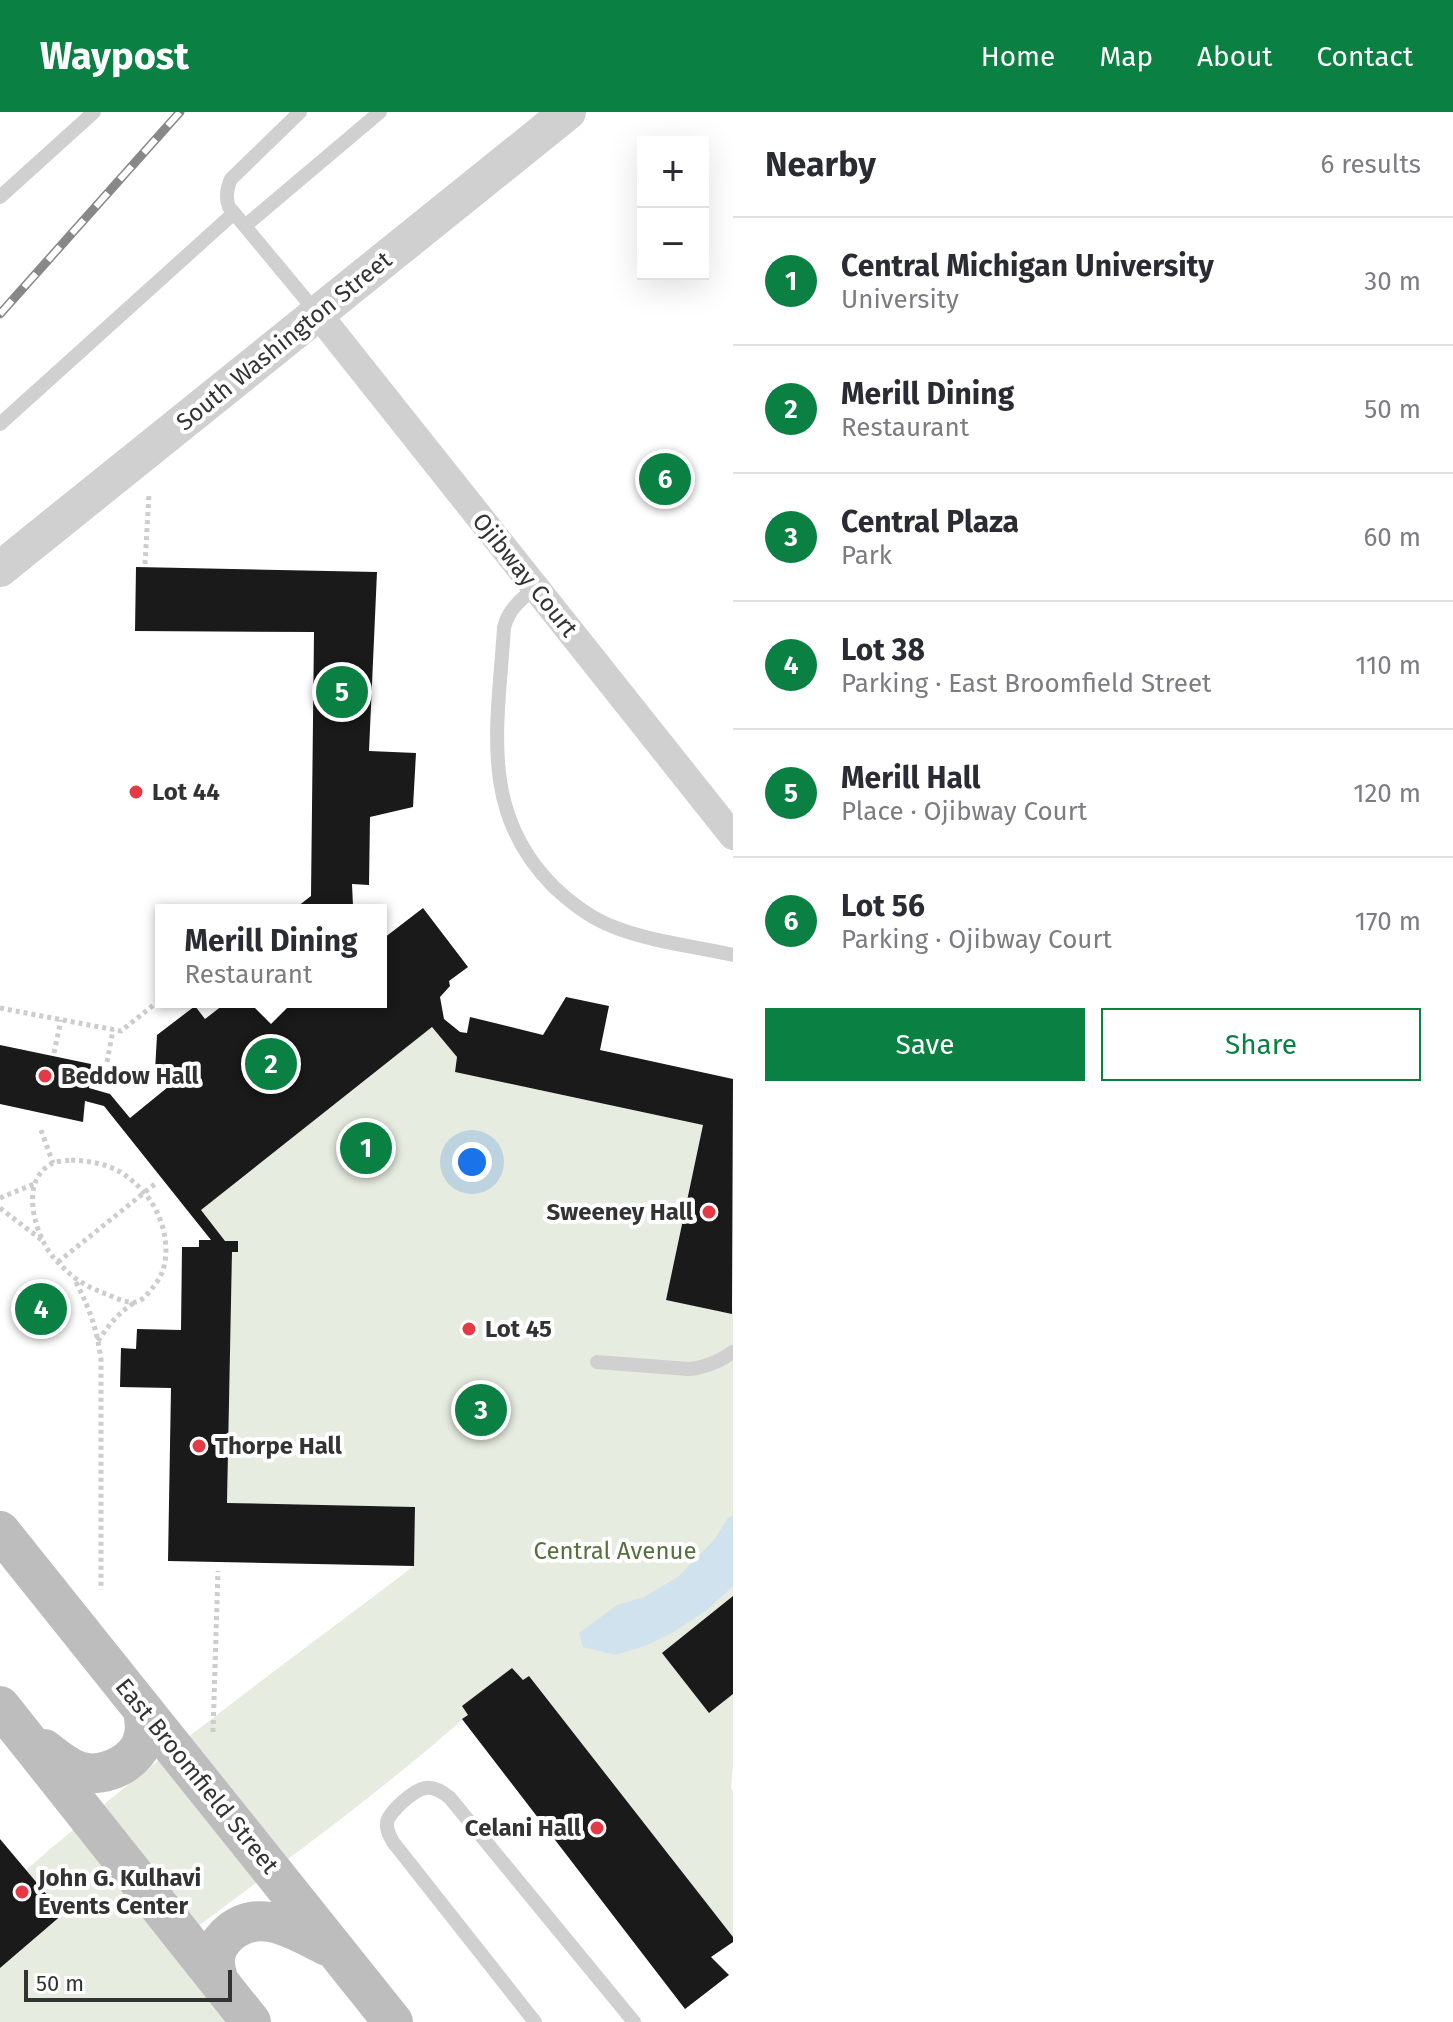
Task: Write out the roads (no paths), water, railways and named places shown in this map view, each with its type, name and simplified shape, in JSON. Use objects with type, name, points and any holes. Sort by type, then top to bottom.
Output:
[{"type":"main road","name":"East Broomfield Street","points":[[0,1531],[393,2022]]},
{"type":"main road","points":[[8,1716],[71,1768],[81,1772],[106,1772],[128,1760],[141,1745],[144,1736],[143,1710]]},
{"type":"main road","points":[[8,1716],[251,2022]]},
{"type":"main road","points":[[219,1982],[215,1951],[230,1932],[249,1922],[258,1920],[281,1924],[335,1949]]},
{"type":"street","name":"South Washington Street","points":[[0,569],[568,112]]},
{"type":"street","name":"Ojibway Court","points":[[318,314],[733,836]]},
{"type":"lane","points":[[0,197],[94,112]]},
{"type":"lane","points":[[300,112],[231,179],[226,199],[229,207],[318,314]]},
{"type":"lane","points":[[245,226],[372,114]]},
{"type":"lane","points":[[0,424],[234,213]]},
{"type":"lane","points":[[535,588],[514,606],[504,628],[497,746],[504,804],[519,842],[547,880],[587,913],[636,934],[733,955]]},
{"type":"lane","points":[[597,1362],[688,1369],[712,1365],[733,1352]]},
{"type":"lane","points":[[535,2022],[393,1842],[386,1827],[388,1818],[417,1792],[428,1787],[450,1798],[634,2022]]},
{"type":"water","points":[[733,1515],[733,1586],[708,1609],[672,1633],[645,1646],[615,1655],[583,1647],[579,1633],[617,1605],[644,1597],[678,1577]]},
{"type":"railway","points":[[0,314],[180,112]]},
{"type":"place","name":"Lot 56","points":[[665,479]]},
{"type":"place","name":"Merill Hall","points":[[342,692]]},
{"type":"place","name":"Lot 44","points":[[136,792]]},
{"type":"place","name":"Merill Dining","points":[[271,1064]]},
{"type":"place","name":"Beddow Hall","points":[[45,1076]]},
{"type":"place","name":"Central Michigan University","points":[[366,1148]]},
{"type":"place","name":"Sweeney Hall","points":[[709,1212]]},
{"type":"place","name":"Lot 38","points":[[41,1309]]},
{"type":"place","name":"Lot 45","points":[[469,1329]]},
{"type":"place","name":"Central Plaza","points":[[481,1410]]},
{"type":"place","name":"Thorpe Hall","points":[[199,1446]]},
{"type":"place","name":"Celani Hall","points":[[597,1828]]},
{"type":"place","name":"John G. Kulhavi Events Center","points":[[22,1892]]},
{"type":"park label","name":"Central Avenue","points":[[615,1551]]}]
